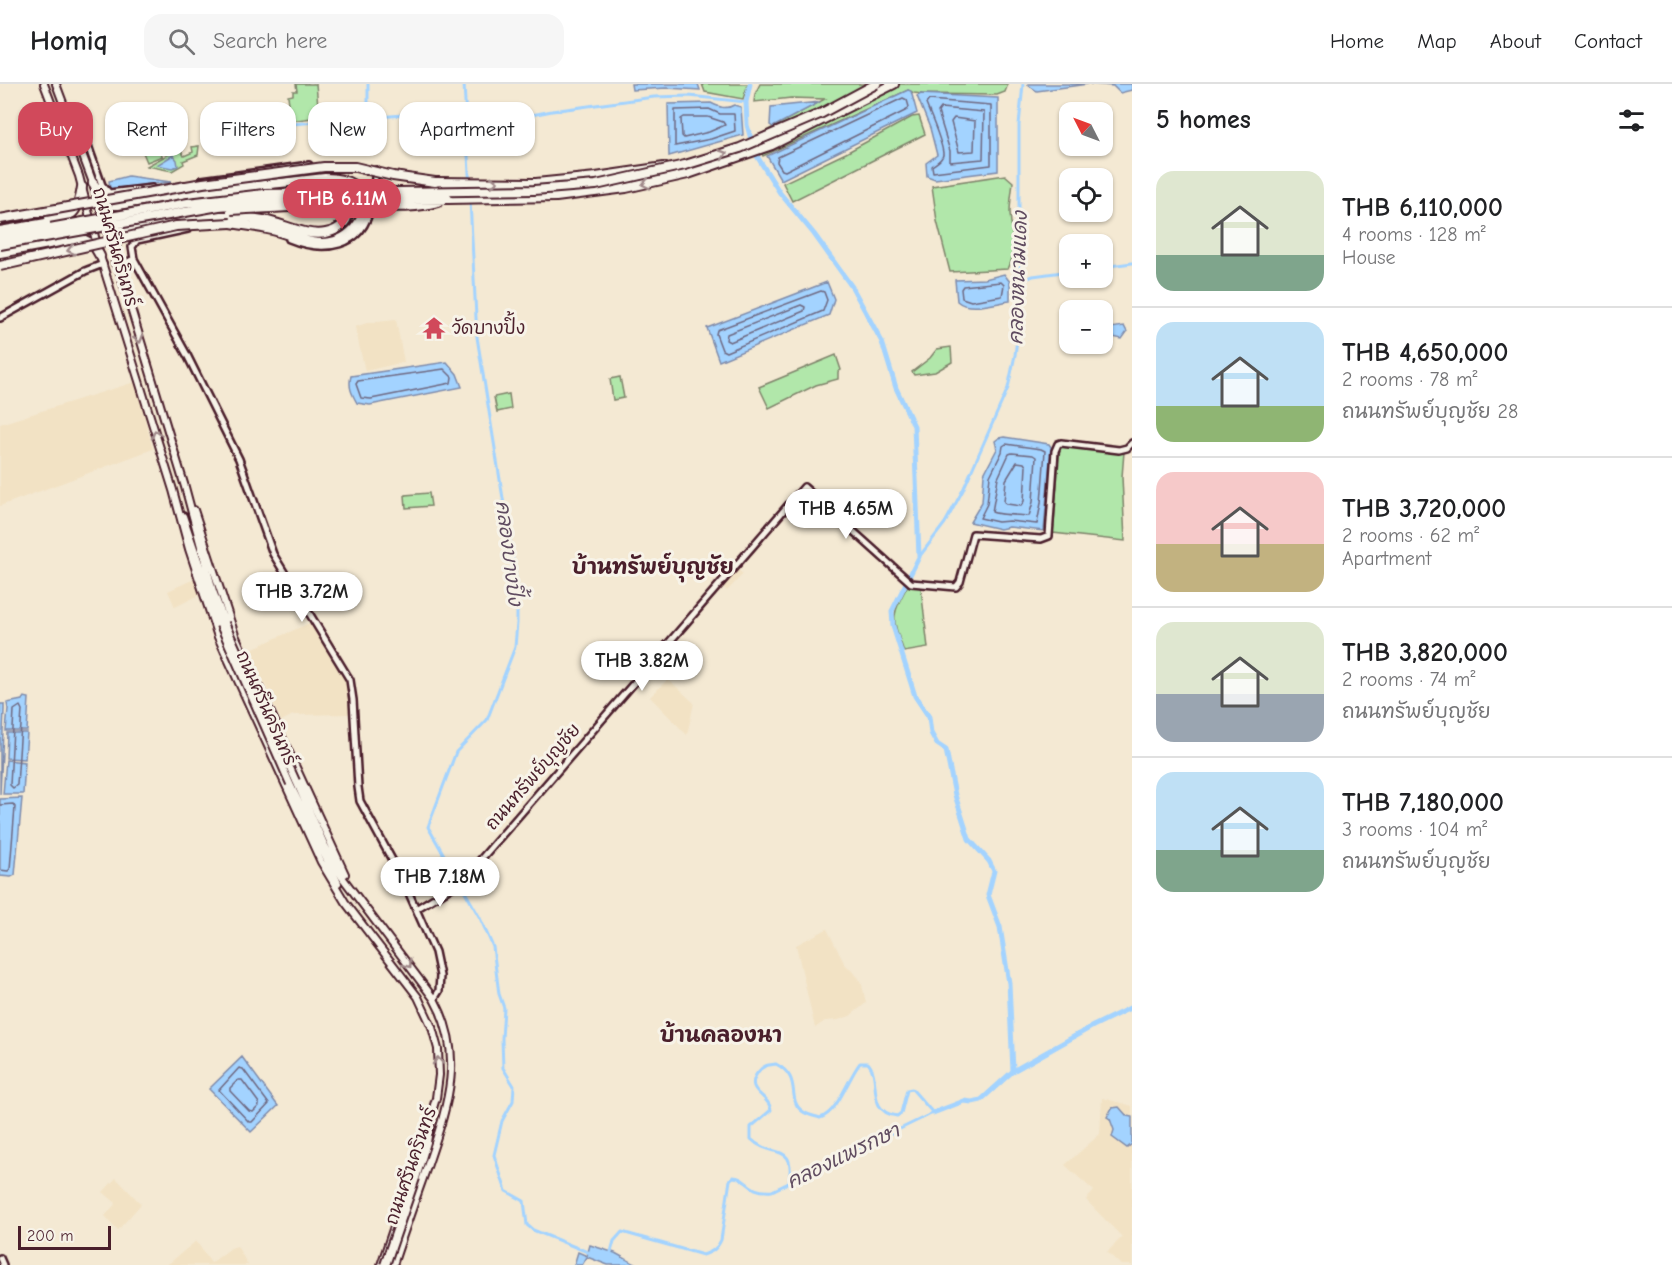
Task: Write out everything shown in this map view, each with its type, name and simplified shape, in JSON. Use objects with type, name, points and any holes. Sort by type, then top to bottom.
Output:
[{"type":"highway","points":[[0,237],[226,198],[288,193],[534,190],[596,185],[716,157],[770,137],[876,84]]},
{"type":"highway","points":[[0,245],[219,206],[290,200],[556,197],[626,188],[688,174],[772,145],[894,84]]},
{"type":"highway","points":[[208,193],[232,185],[339,171],[410,183],[536,183],[685,165]]},
{"type":"highway","points":[[0,219],[224,179],[324,167],[355,167],[393,176],[435,182]]},
{"type":"highway","points":[[0,229],[208,193],[313,178],[337,178],[346,181],[357,189],[363,203],[362,220],[357,228],[336,241],[325,243],[231,223],[176,226],[0,266]]},
{"type":"highway","points":[[97,181],[111,205],[176,195],[326,182],[343,190],[348,198],[350,209],[348,218],[342,225],[324,234],[244,217],[215,215],[171,220]]},
{"type":"highway","points":[[0,229],[68,216],[77,209],[82,187]]},
{"type":"highway","points":[[117,265],[114,241],[121,232],[171,220],[230,210],[425,205],[448,199]]},
{"type":"highway","points":[[0,252],[81,238],[93,244],[102,260]]},
{"type":"highway","points":[[386,1265],[426,1142],[430,1119]]},
{"type":"main road","name":"ถนนศรีนครินทร์","points":[[44,84],[82,187],[205,602],[241,690],[321,861],[342,897],[414,991],[432,1027],[438,1048],[439,1075],[436,1098],[381,1265]]},
{"type":"main road","name":"ถนนศรีนครินทร์","points":[[56,84],[97,181],[117,265],[185,487],[222,624]]},
{"type":"main road","name":"ถนนศรีนครินทร์","points":[[185,487],[225,609],[256,682],[341,867],[372,918]]},
{"type":"main road","name":"ถนนศรีนครินทร์","points":[[173,490],[222,624],[330,870],[363,925]]},
{"type":"main road","points":[[241,690],[251,693],[255,689],[256,682]]},
{"type":"main road","points":[[259,729],[264,718],[269,718],[274,722]]},
{"type":"main road","name":"ถนนศรีนครินทร์","points":[[293,783],[329,855],[348,886],[434,999],[442,1015],[449,1039],[452,1070],[450,1095],[394,1262]]},
{"type":"main road","points":[[384,1254],[388,1261],[394,1262]]},
{"type":"street","points":[[97,181],[112,194],[234,174],[320,164],[351,164],[376,168],[367,220],[360,231],[340,243],[327,247],[313,247],[260,231],[230,226],[199,227],[137,240],[132,247],[134,259],[187,355],[238,459],[273,554],[350,680],[360,801],[390,853],[438,963],[439,991],[434,999]]},
{"type":"street","points":[[167,186],[176,195]]},
{"type":"street","points":[[117,265],[134,259]]},
{"type":"street","points":[[0,318],[102,260]]},
{"type":"street","name":"ถนนทรัพย์บุญชัย","points":[[416,909],[462,881],[804,487],[911,583],[958,586],[972,537],[977,533],[1041,539],[1047,537],[1055,451],[1058,444],[1119,450],[1127,448],[1132,443]]},
{"type":"street","points":[[0,1258],[3,1265]]},
{"type":"shaded area","points":[[396,320],[404,362],[365,371],[355,327],[367,323]]},
{"type":"shaded area","points":[[135,382],[153,449],[0,506],[0,424]]},
{"type":"shaded area","points":[[736,568],[743,574],[727,591],[721,585]]},
{"type":"shaded area","points":[[194,579],[199,595],[175,607],[168,591]]},
{"type":"shaded area","points":[[312,622],[348,681],[351,714],[293,715],[281,721],[247,651]]},
{"type":"shaded area","points":[[668,679],[694,703],[687,735],[650,697]]},
{"type":"shaded area","points":[[827,929],[844,963],[858,977],[866,1003],[850,1016],[825,1021],[815,1028],[796,945]]},
{"type":"shaded area","points":[[1102,1098],[1132,1106],[1132,1265],[1121,1265],[1107,1252],[1122,1237],[1086,1200],[1094,1191],[1065,1165],[1100,1134]]},
{"type":"shaded area","points":[[116,1178],[141,1204],[118,1230],[105,1216],[116,1203],[103,1192]]},
{"type":"shaded area","points":[[196,1241],[211,1263],[237,1246],[248,1265],[167,1265]]},
{"type":"green space","points":[[296,84],[316,84],[318,102],[308,102],[308,119],[296,120],[296,102],[289,102],[288,96],[293,95],[293,91],[297,91]]},
{"type":"green space","points":[[702,84],[748,84],[743,99],[705,92]]},
{"type":"green space","points":[[760,84],[1008,84],[1005,92],[997,95],[922,94],[908,90],[763,156],[755,137],[825,99],[791,98],[754,102]]},
{"type":"green space","points":[[919,116],[925,134],[792,201],[783,183],[846,153],[912,117]]},
{"type":"green space","points":[[199,146],[198,155],[183,161],[184,164],[172,171],[147,166],[165,156],[188,156],[193,152],[192,147]]},
{"type":"green space","points":[[144,156],[162,156],[147,162]]},
{"type":"green space","points":[[1005,175],[1013,182],[1010,212],[1013,249],[1008,269],[950,272],[937,221],[932,186]]},
{"type":"green space","points":[[951,347],[952,362],[935,372],[914,375],[912,372],[930,358],[937,349]]},
{"type":"green space","points":[[836,355],[841,370],[838,372],[838,379],[816,385],[769,408],[759,387]]},
{"type":"green space","points":[[620,377],[624,398],[613,400],[610,379]]},
{"type":"green space","points":[[509,394],[511,409],[497,412],[494,397]]},
{"type":"green space","points":[[1060,447],[1124,452],[1122,477],[1125,541],[1053,533]]},
{"type":"green space","points":[[429,493],[431,506],[406,508],[405,495]]},
{"type":"green space","points":[[908,585],[921,588],[928,648],[904,652],[895,618],[898,604]]},
{"type":"water","points":[[631,84],[698,84],[700,90],[667,88],[632,90]]},
{"type":"water","points":[[1028,84],[1088,84],[1037,91],[1028,85]]},
{"type":"water","points":[[1090,84],[1132,84],[1132,90],[1120,93],[1113,86]]},
{"type":"water","points":[[908,90],[911,91],[917,113],[781,180],[767,156]]},
{"type":"water","points":[[921,94],[998,98],[998,171],[935,179],[927,176],[926,163],[937,155],[930,128],[917,96]]},
{"type":"water","points":[[820,102],[773,127],[770,125],[771,107]]},
{"type":"water","points":[[711,103],[722,107],[734,105],[741,107],[743,135],[669,156],[668,104]]},
{"type":"water","points":[[174,156],[178,166],[172,168],[157,165]]},
{"type":"water","points":[[128,176],[171,182],[110,189],[109,181]]},
{"type":"water","points":[[1004,274],[1010,282],[1010,301],[968,306],[957,301],[955,280],[985,279]]},
{"type":"water","points":[[827,282],[834,299],[829,315],[719,361],[707,328]]},
{"type":"water","points":[[1124,326],[1127,332],[1122,339],[1113,337],[1113,328]]},
{"type":"water","points":[[447,362],[457,374],[462,387],[370,405],[357,403],[351,390],[351,376]]},
{"type":"water","points":[[1004,437],[1049,444],[1051,447],[1044,531],[1009,527],[1000,529],[970,522],[982,502],[984,474],[997,449],[995,441]]},
{"type":"water","points":[[24,697],[29,698],[27,731],[6,731],[7,703],[22,700]]},
{"type":"water","points":[[0,704],[4,704],[4,710],[0,794]]},
{"type":"water","points":[[7,733],[27,733],[25,759],[6,758]]},
{"type":"water","points":[[6,760],[25,762],[23,794],[3,794]]},
{"type":"water","points":[[22,798],[15,875],[0,876],[0,799]]},
{"type":"water","points":[[242,1057],[278,1106],[251,1132],[209,1089]]},
{"type":"water","points":[[1119,1107],[1127,1116],[1132,1117],[1132,1144],[1127,1148],[1112,1137],[1114,1130],[1107,1117],[1112,1108]]},
{"type":"water","points":[[590,1245],[615,1253],[637,1265],[608,1265],[587,1257],[582,1265],[574,1265],[578,1252],[587,1256]]},
{"type":"waterway","points":[[368,84],[368,102]]},
{"type":"waterway","name":"คลองบางปิ้ง","points":[[464,84],[470,191]]},
{"type":"waterway","points":[[750,84],[746,102],[747,125],[755,153],[780,193],[814,234],[852,287],[882,342],[896,388],[914,426],[919,557],[892,611],[893,626],[915,696],[929,717],[931,733],[937,744],[946,750],[955,795],[969,839],[989,861],[994,871],[988,895],[1000,927],[1009,983],[1013,1071]]},
{"type":"waterway","name":"คลองหนามแดง","points":[[919,557],[945,523],[963,490],[1008,388],[1019,324],[1019,125],[1023,84]]},
{"type":"waterway","points":[[535,114],[654,97],[689,96],[746,102]]},
{"type":"waterway","points":[[296,124],[399,115]]},
{"type":"waterway","name":"คลองบางปิ้ง","points":[[470,200],[477,337],[517,585],[517,623],[515,647],[487,720],[456,752],[428,827],[480,918],[493,947],[499,994],[504,1008],[503,1068],[514,1086],[513,1101],[502,1121],[494,1155],[506,1191],[524,1201],[527,1225],[533,1230],[590,1253]]},
{"type":"waterway","points":[[1113,266],[1132,263]]},
{"type":"waterway","points":[[1020,281],[1033,276],[1059,272]]},
{"type":"waterway","name":"คลองแพรกษา","points":[[933,1113],[964,1101],[981,1100],[1013,1071],[1132,1007]]},
{"type":"waterway","points":[[611,1252],[614,1241],[622,1232],[703,1255],[709,1253],[721,1240],[730,1180],[733,1177],[742,1179],[757,1190],[772,1191],[933,1113],[912,1089],[907,1090],[901,1113],[897,1116],[887,1113],[877,1101],[872,1069],[868,1063],[860,1063],[837,1102],[826,1115],[820,1118],[806,1114],[797,1106],[789,1076],[776,1064],[768,1065],[758,1072],[753,1084],[771,1110],[751,1127],[751,1139],[785,1156],[789,1161],[789,1182]]},
{"type":"place","name":"วัดบางปิ้ง","points":[[434,328]]},
{"type":"district","name":"บ้านทรัพย์บุญชัย","points":[[653,567]]},
{"type":"district","name":"บ้านคลองนา","points":[[721,1035]]}]
